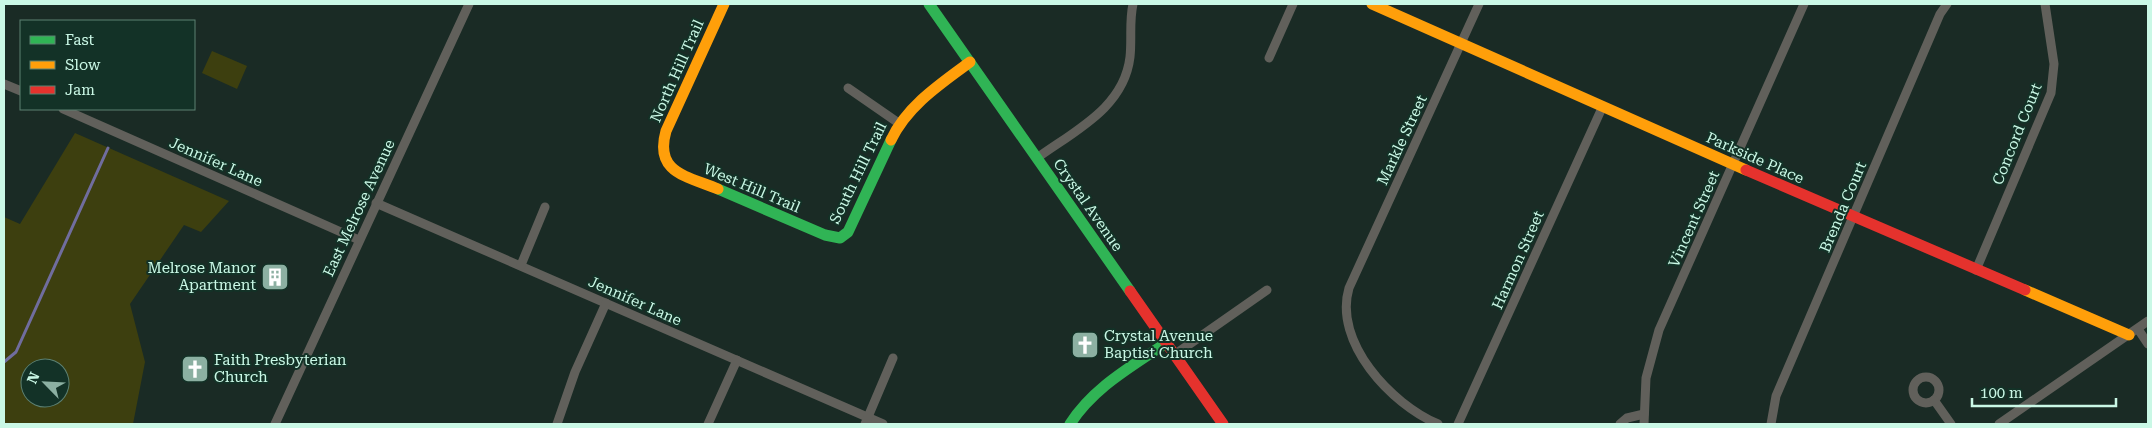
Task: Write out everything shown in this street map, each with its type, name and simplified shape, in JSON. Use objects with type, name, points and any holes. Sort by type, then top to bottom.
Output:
[{"type":"street","name":"East Melrose Avenue","points":[[275,424],[469,4]]},
{"type":"street","name":"North Hill Trail","points":[[661,153],[666,131],[679,99],[724,4]]},
{"type":"street","name":"Crystal Avenue","points":[[929,4],[1223,424]]},
{"type":"street","points":[[1037,158],[1097,116],[1116,95],[1128,70],[1133,4]]},
{"type":"street","points":[[1269,58],[1293,4]]},
{"type":"street","name":"Parkside Place","points":[[1372,4],[1602,108],[1853,217],[1976,270],[2133,332]]},
{"type":"street","name":"Markle Street","points":[[1438,424],[1416,413],[1400,400],[1373,372],[1357,349],[1345,317],[1345,304],[1349,288],[1479,4]]},
{"type":"street","name":"Vincent Street","points":[[1644,424],[1649,364],[1659,330],[1804,4]]},
{"type":"street","name":"Brenda Court","points":[[1771,424],[1776,396],[1940,14],[1947,4]]},
{"type":"street","name":"Concord Court","points":[[1976,270],[2051,94],[2054,64],[2045,4]]},
{"type":"street","name":"South Hill Trail","points":[[840,238],[848,232],[887,146],[900,124],[925,96],[970,62]]},
{"type":"street","points":[[4,84],[20,91]]},
{"type":"street","points":[[848,88],[900,124]]},
{"type":"street","name":"Harmon Street","points":[[1458,424],[1602,108]]},
{"type":"street","name":"Jennifer Lane","points":[[64,110],[359,240]]},
{"type":"street","name":"West Hill Trail","points":[[661,153],[666,164],[684,175],[818,233],[840,238]]},
{"type":"street","name":"Jennifer Lane","points":[[376,203],[736,360],[867,421],[883,424]]},
{"type":"street","points":[[521,266],[545,207]]},
{"type":"street","points":[[1174,355],[1267,290]]},
{"type":"street","points":[[557,424],[575,372],[606,303]]},
{"type":"street","points":[[1999,424],[2148,321]]},
{"type":"street","points":[[2133,332],[2148,344]]},
{"type":"street","points":[[1070,424],[1078,409],[1093,395],[1166,343]]},
{"type":"street","points":[[867,421],[893,358]]},
{"type":"street","points":[[708,424],[736,360]]},
{"type":"street","points":[[1934,400],[1950,424]]},
{"type":"street","points":[[1620,424],[1627,418],[1644,414]]},
{"type":"shaded area","points":[[212,51],[247,66],[237,89],[202,73]]},
{"type":"shaded area","points":[[75,133],[229,201],[201,232],[184,225],[130,304],[145,362],[133,424],[4,424],[4,217],[20,224]]},
{"type":"waterway","points":[[4,362],[16,352],[108,148]]},
{"type":"traffic: fast","points":[[929,4],[1130,291]]},
{"type":"traffic: fast","points":[[718,189],[825,235],[840,238],[848,232],[891,140]]},
{"type":"traffic: fast","points":[[1070,424],[1090,399],[1102,388],[1166,343]]},
{"type":"traffic: slow","points":[[718,189],[676,171],[669,164],[665,156],[664,145],[666,131],[724,4]]},
{"type":"traffic: slow","points":[[1372,4],[1746,170]]},
{"type":"traffic: slow","points":[[891,140],[906,117],[925,96],[970,62]]},
{"type":"traffic: slow","points":[[2025,290],[2129,335]]},
{"type":"traffic: jam","points":[[1746,170],[2025,290]]},
{"type":"traffic: jam","points":[[1130,291],[1223,424]]},
{"type":"place","name":"Melrose Manor Apartment","points":[[275,277]]},
{"type":"place","name":"Crystal Avenue Baptist Church","points":[[1085,345]]},
{"type":"place","name":"Faith Presbyterian Church","points":[[195,369]]}]
